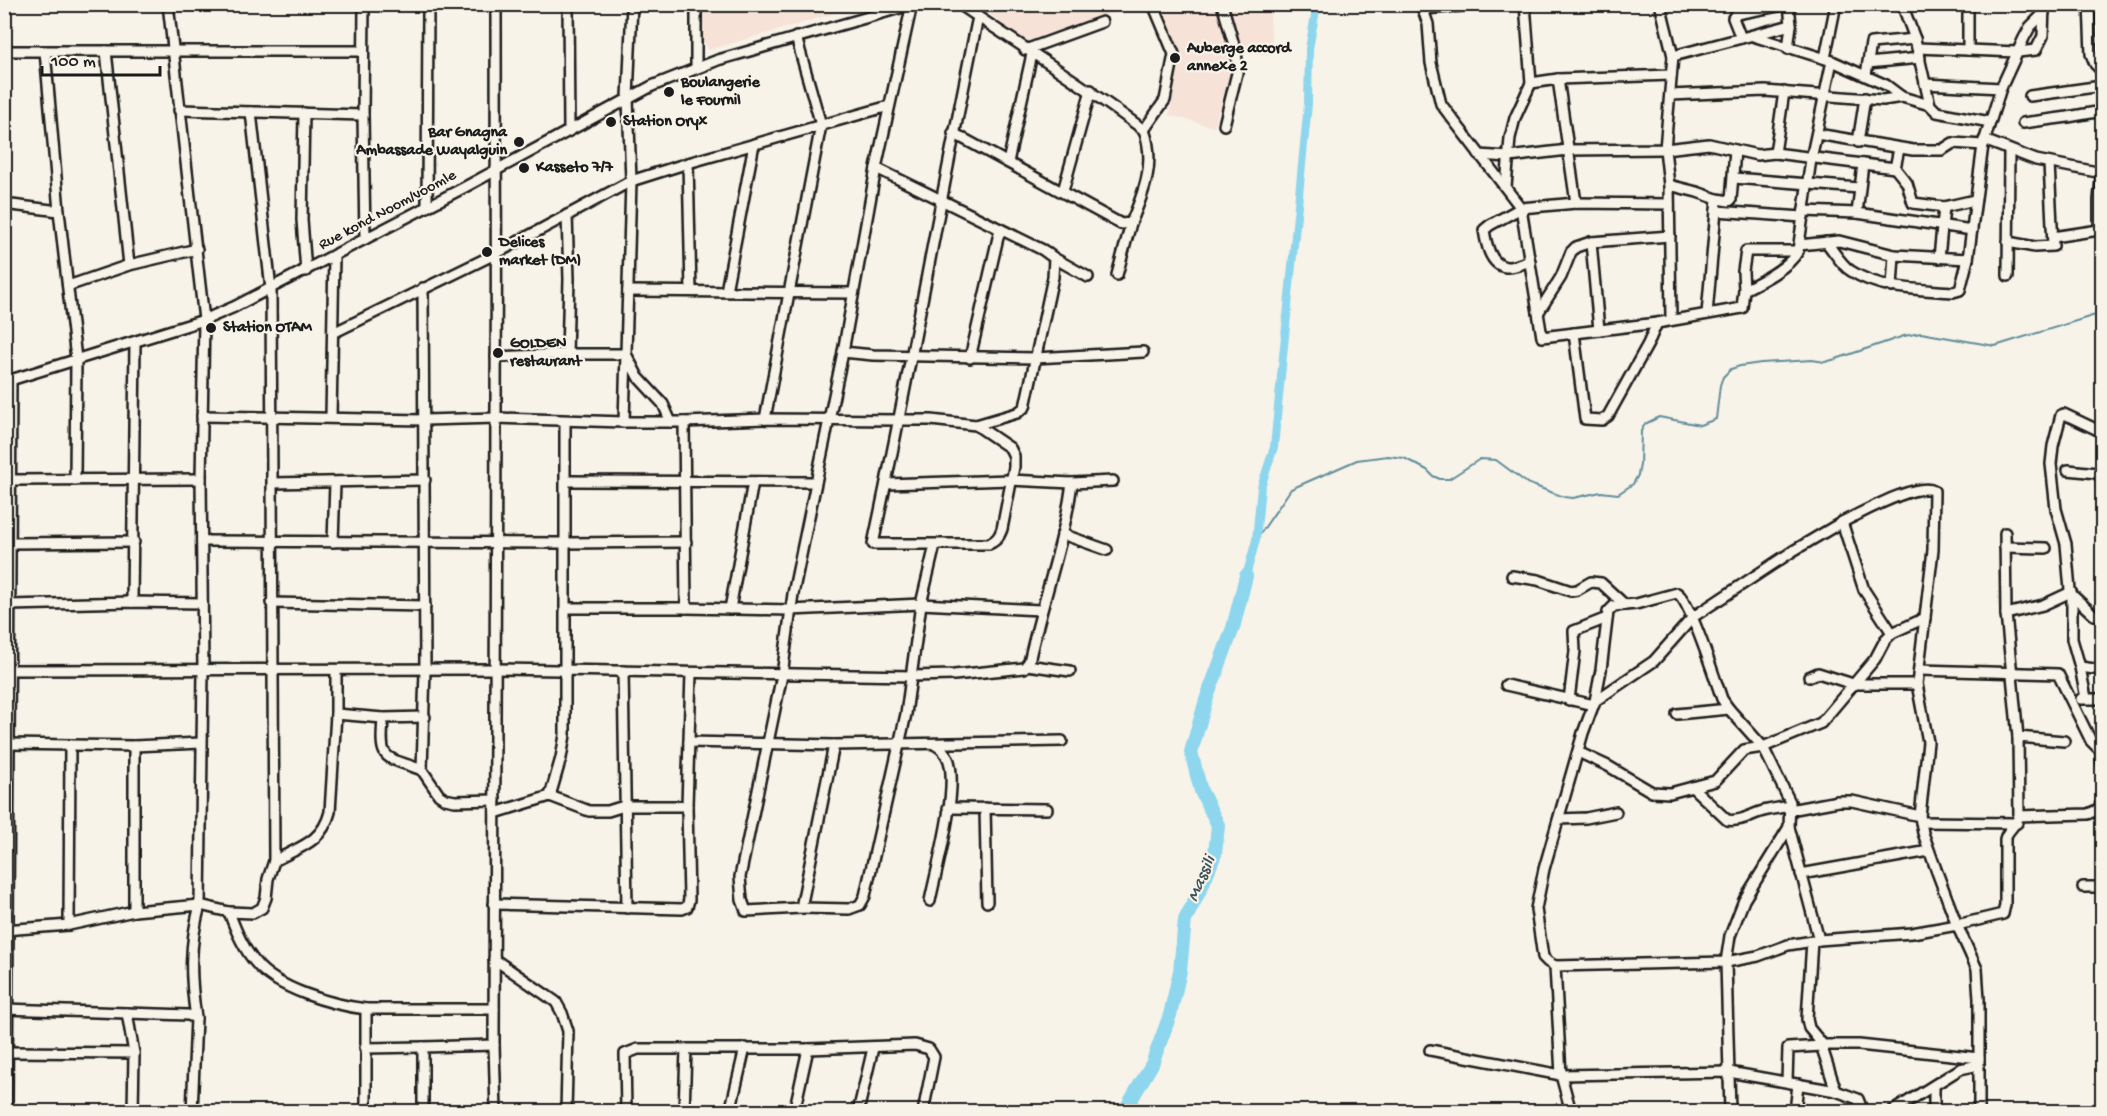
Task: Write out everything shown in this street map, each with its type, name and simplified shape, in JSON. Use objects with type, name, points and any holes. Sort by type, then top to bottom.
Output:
[{"type":"street","points":[[168,4],[204,320],[201,479],[203,670],[200,905],[192,932],[191,983],[196,1018],[192,1112]]},
{"type":"street","points":[[363,4],[365,239]]},
{"type":"street","points":[[427,207],[428,4]]},
{"type":"street","points":[[496,4],[497,418],[494,904],[496,1112]]},
{"type":"street","points":[[568,4],[569,131]]},
{"type":"street","points":[[624,422],[631,181],[628,98],[632,4]]},
{"type":"street","points":[[696,4],[696,68]]},
{"type":"street","points":[[959,4],[1028,52],[1091,90],[1144,130],[1150,160],[1144,191],[1131,223],[1117,275]]},
{"type":"street","points":[[1144,130],[1166,100],[1174,54],[1153,4]]},
{"type":"street","points":[[1222,4],[1237,55],[1238,69],[1224,124]]},
{"type":"street","points":[[1487,4],[1422,7],[1428,24],[1428,44],[1437,94],[1479,155],[1521,208],[1542,337],[1657,323],[1741,309],[1746,250],[1798,248],[1826,242],[1844,242],[1894,255],[1968,259]]},
{"type":"street","points":[[1506,187],[1510,138],[1515,118],[1530,84],[1526,4]]},
{"type":"street","points":[[1660,4],[1673,56],[1665,148],[1669,185],[1671,320]]},
{"type":"street","points":[[1741,38],[1734,16],[1749,7],[1789,4],[1791,25],[1788,49]]},
{"type":"street","points":[[1744,290],[1757,284],[1793,259],[1798,248],[1811,159],[1825,95],[1836,4]]},
{"type":"street","points":[[1902,4],[1916,43],[1930,105]]},
{"type":"street","points":[[1968,4],[1968,50]]},
{"type":"street","points":[[2089,4],[2091,54],[2095,64],[2103,71]]},
{"type":"street","points":[[913,5],[876,168],[843,352],[790,610],[782,675],[740,877],[742,900],[746,911],[801,908],[849,909],[860,905],[865,896],[899,743],[912,676],[921,604],[935,545]]},
{"type":"street","name":"Rue kond Noom/voomle","points":[[8,381],[204,320],[306,271],[628,98],[696,68],[796,37],[913,5]]},
{"type":"street","points":[[1866,75],[1871,43],[1916,43],[1968,50],[2018,52],[2037,49],[2043,36],[2044,9]]},
{"type":"street","points":[[1826,242],[1850,271],[1892,287],[1957,292],[1963,287],[1984,142],[2001,88],[2027,31],[2044,9]]},
{"type":"street","points":[[976,425],[1010,448],[1014,456],[1014,467],[999,537],[989,544],[873,544],[900,420],[940,200],[978,17]]},
{"type":"street","points":[[1028,52],[1102,22]]},
{"type":"street","points":[[1673,56],[1791,25]]},
{"type":"street","points":[[1753,36],[1866,75],[1886,85],[1902,97],[1930,105],[1937,112],[1990,122]]},
{"type":"street","points":[[765,419],[821,124],[796,37]]},
{"type":"street","points":[[4,51],[363,51]]},
{"type":"street","points":[[45,51],[59,211],[76,359],[75,480]]},
{"type":"street","points":[[106,51],[129,265]]},
{"type":"street","points":[[1008,162],[1028,52]]},
{"type":"street","points":[[1868,63],[1920,58]]},
{"type":"street","points":[[1530,84],[1558,79],[1671,75]]},
{"type":"street","points":[[1558,79],[1576,203]]},
{"type":"street","points":[[1926,84],[2001,88]]},
{"type":"street","points":[[2030,96],[2103,86]]},
{"type":"street","points":[[1063,191],[1091,90]]},
{"type":"street","points":[[1670,95],[1784,92],[1884,100],[1902,97]]},
{"type":"street","points":[[1775,153],[1784,92]]},
{"type":"street","points":[[1858,142],[1865,98]]},
{"type":"street","points":[[333,333],[495,254],[631,181],[889,106]]},
{"type":"street","points":[[179,110],[363,115]]},
{"type":"street","points":[[2023,123],[2103,111]]},
{"type":"street","points":[[6,930],[69,925],[134,911],[200,905],[229,912],[253,913],[262,908],[266,898],[268,879],[274,861],[271,289],[251,112]]},
{"type":"street","points":[[304,113],[302,220],[306,271]]},
{"type":"street","points":[[953,133],[1115,221],[1126,225],[1131,223]]},
{"type":"street","points":[[1817,134],[1899,149],[1942,150],[1953,143],[1984,142],[2049,163],[2102,172],[2099,230],[2053,237]]},
{"type":"street","points":[[726,291],[754,144]]},
{"type":"street","points":[[1479,155],[1509,157],[1568,150],[1665,148],[1709,144],[1756,155],[1775,153],[1895,168],[1907,183],[1913,203],[1944,207],[1975,200]]},
{"type":"street","points":[[1895,168],[1899,149]]},
{"type":"street","points":[[1669,185],[1718,199],[1731,200],[1735,150]]},
{"type":"street","points":[[2008,276],[2009,150]]},
{"type":"street","points":[[688,163],[691,291]]},
{"type":"street","points":[[2008,242],[2035,247],[2052,246],[2049,163]]},
{"type":"street","points":[[1857,213],[1863,164]]},
{"type":"street","points":[[876,168],[1043,250],[1088,277]]},
{"type":"street","points":[[1734,178],[1859,188]]},
{"type":"street","points":[[1707,314],[1718,199]]},
{"type":"street","points":[[1530,261],[1509,267],[1499,265],[1488,249],[1485,230],[1521,208],[1576,203],[1669,204]]},
{"type":"street","points":[[4,204],[59,211]]},
{"type":"street","points":[[1939,258],[1944,207]]},
{"type":"street","points":[[1716,210],[1803,214],[1857,213],[1972,230]]},
{"type":"street","points":[[567,215],[569,279],[567,354]]},
{"type":"street","points":[[970,358],[1000,229]]},
{"type":"street","points":[[1538,313],[1561,277],[1571,252],[1581,244],[1670,236]]},
{"type":"street","points":[[1591,242],[1599,330]]},
{"type":"street","points":[[68,286],[129,265],[197,249]]},
{"type":"street","points":[[331,417],[334,255]]},
{"type":"street","points":[[1892,287],[1894,255]]},
{"type":"street","points":[[202,416],[424,420],[497,418],[624,422],[765,419],[931,420],[976,425],[1017,413],[1025,407],[1053,277],[1054,258]]},
{"type":"street","points":[[422,770],[425,717],[426,543],[423,288]]},
{"type":"street","points":[[628,291],[853,293]]},
{"type":"street","points":[[1574,333],[1585,418],[1602,420],[1608,416],[1648,344],[1657,323]]},
{"type":"street","points":[[132,602],[135,342]]},
{"type":"street","points":[[843,352],[970,358],[1035,358],[1143,352]]},
{"type":"street","points":[[496,357],[626,354]]},
{"type":"street","points":[[626,354],[638,377],[663,404],[671,422]]},
{"type":"street","points":[[7,1112],[6,816],[9,744],[6,670],[10,543],[8,381]]},
{"type":"street","points":[[2086,698],[2072,639],[2072,593],[2066,544],[2055,496],[2053,446],[2062,414],[2103,432]]},
{"type":"street","points":[[550,796],[566,735],[564,543],[567,481],[566,421]]},
{"type":"street","points":[[684,422],[686,608]]},
{"type":"street","points":[[2068,470],[2097,473],[2103,485]]},
{"type":"street","points":[[10,480],[201,479]]},
{"type":"street","points":[[273,483],[425,480]]},
{"type":"street","points":[[886,484],[1010,480],[1072,483],[1113,481]]},
{"type":"street","points":[[567,481],[816,483]]},
{"type":"street","points":[[730,609],[753,482]]},
{"type":"street","points":[[333,542],[335,483]]},
{"type":"street","points":[[1027,665],[1062,534],[1072,483]]},
{"type":"street","points":[[1506,685],[1569,700],[1595,703],[1654,661],[1693,617],[1793,551],[1842,522],[1904,494],[1929,489],[1934,491],[1934,550],[1917,684],[1928,742],[1921,819],[1929,851],[1957,925],[1977,969],[1979,1112]]},
{"type":"street","points":[[1842,522],[1867,597],[1892,633]]},
{"type":"street","points":[[1836,1091],[1823,1046],[1807,1022],[1815,940],[1789,826],[1790,808],[1763,747],[1722,699],[1693,617],[1679,593],[1614,606],[1610,609],[1607,618],[1595,703],[1578,752],[1544,869],[1536,909],[1543,957],[1548,962],[1555,966],[1726,962],[1758,956],[1783,946],[1815,940],[1912,933],[1957,925],[2001,914],[2004,911],[2005,839],[2018,819],[2018,737],[2006,614],[2005,533]]},
{"type":"street","points":[[1062,534],[1107,550]]},
{"type":"street","points":[[202,541],[686,542]]},
{"type":"street","points":[[10,543],[134,542]]},
{"type":"street","points":[[2005,547],[2046,548]]},
{"type":"street","points":[[1512,576],[1539,580],[1571,591],[1591,582],[1601,583],[1625,605]]},
{"type":"street","points":[[2006,614],[2043,605],[2072,593]]},
{"type":"street","points":[[2072,593],[2094,615],[2103,617]]},
{"type":"street","points":[[9,605],[202,603]]},
{"type":"street","points":[[272,603],[425,606]]},
{"type":"street","points":[[566,608],[790,610],[921,604],[1041,610]]},
{"type":"street","points":[[1569,700],[1575,651],[1574,631],[1607,618]]},
{"type":"street","points":[[1578,752],[1608,766],[1652,792],[1670,793],[1715,781],[1742,751],[1763,747],[1821,723],[1875,658],[1884,641],[1892,633],[1925,618]]},
{"type":"street","points":[[6,670],[495,669],[912,676],[954,675],[1024,668],[1027,665],[1070,671]]},
{"type":"street","points":[[2080,667],[2103,670]]},
{"type":"street","points":[[274,861],[319,837],[327,823],[330,812],[336,714],[336,670]]},
{"type":"street","points":[[1919,670],[2058,674],[2091,741],[2101,751],[2103,763]]},
{"type":"street","points":[[623,671],[627,908]]},
{"type":"street","points":[[494,904],[682,909],[687,907],[689,900],[687,806],[691,673]]},
{"type":"street","points":[[1809,677],[1818,673],[1853,684],[1917,684]]},
{"type":"street","points":[[2072,701],[2086,698],[2103,699]]},
{"type":"street","points":[[1677,714],[1729,709]]},
{"type":"street","points":[[336,714],[383,718],[425,717]]},
{"type":"street","points":[[383,718],[381,746],[384,754],[422,770],[445,799],[495,800]]},
{"type":"street","points":[[2018,737],[2064,741]]},
{"type":"street","points":[[689,742],[834,745],[1062,741]]},
{"type":"street","points":[[9,744],[134,746],[201,743]]},
{"type":"street","points":[[930,901],[951,783],[949,760],[943,750],[933,744]]},
{"type":"street","points":[[69,925],[70,745]]},
{"type":"street","points":[[801,908],[834,745]]},
{"type":"street","points":[[134,746],[134,911]]},
{"type":"street","points":[[1692,787],[1727,820],[1731,821],[1743,820],[1759,813],[1838,801],[1852,801],[1921,819],[2018,819],[2085,814],[2101,808]]},
{"type":"street","points":[[495,813],[550,796],[589,810],[608,811],[624,806],[687,806]]},
{"type":"street","points":[[948,808],[1047,809]]},
{"type":"street","points":[[985,808],[987,902]]},
{"type":"street","points":[[1559,819],[1586,818],[1616,812]]},
{"type":"street","points":[[1730,1112],[1726,962],[1730,936],[1742,905],[1789,826]]},
{"type":"street","points":[[1801,874],[1929,851]]},
{"type":"street","points":[[2083,887],[2103,886]]},
{"type":"street","points":[[229,912],[236,931],[255,962],[264,971],[278,981],[324,1001],[366,1009],[494,1009]]},
{"type":"street","points":[[494,959],[556,1002],[562,1013],[568,1030],[566,1112]]},
{"type":"street","points":[[1555,966],[1561,1075],[1571,1112]]},
{"type":"street","points":[[7,1009],[188,1015],[196,1018]]},
{"type":"street","points":[[366,1009],[366,1112]]},
{"type":"street","points":[[127,1013],[134,1053],[133,1112]]},
{"type":"street","points":[[365,1048],[494,1045]]},
{"type":"street","points":[[626,1112],[626,1054],[638,1049],[808,1049],[915,1045],[929,1049],[934,1057],[923,1112]]},
{"type":"street","points":[[1787,1082],[1788,1048],[1859,1045],[1979,1062]]},
{"type":"street","points":[[423,1047],[423,1112]]},
{"type":"street","points":[[730,1112],[745,1048]]},
{"type":"street","points":[[858,1112],[873,1048]]},
{"type":"street","points":[[684,1112],[686,1049]]},
{"type":"street","points":[[794,1112],[808,1049]]},
{"type":"street","points":[[1430,1050],[1561,1075],[1729,1072],[1836,1091],[1858,1099],[1863,1112]]},
{"type":"street","points":[[8,1052],[134,1053]]},
{"type":"street","points":[[1891,1112],[1960,1069],[1979,1062]]},
{"type":"street","points":[[1795,1112],[1798,1084]]},
{"type":"street","points":[[1934,1086],[1934,1112]]},
{"type":"shaded area","points":[[703,4],[865,5],[709,50],[702,39]]},
{"type":"shaded area","points":[[980,5],[1136,5],[1023,42]]},
{"type":"shaded area","points":[[1158,5],[1269,5],[1273,55],[1236,52],[1214,127],[1169,115],[1182,54]]},
{"type":"waterway","points":[[1246,576],[1256,540],[1261,487],[1274,447],[1308,104],[1309,49],[1317,4]]},
{"type":"waterway","points":[[1256,540],[1291,489],[1357,460],[1388,456],[1404,458],[1440,479],[1449,479],[1480,459],[1496,460],[1527,483],[1564,497],[1573,498],[1601,492],[1618,494],[1633,484],[1638,475],[1641,431],[1645,424],[1659,417],[1700,425],[1716,419],[1720,385],[1723,377],[1731,369],[1761,363],[1812,360],[1825,362],[1904,336],[1921,333],[1995,346],[2102,313]]},
{"type":"waterway","name":"Massili","points":[[1124,1112],[1152,1064],[1170,1015],[1180,971],[1185,920],[1215,854],[1218,825],[1201,791],[1191,752],[1206,700],[1233,628],[1246,576]]},
{"type":"place","name":"Auberge accord annexe 2","points":[[1175,58]]},
{"type":"place","name":"Boulangerie le Fournil","points":[[669,92]]},
{"type":"place","name":"Station Oryx","points":[[611,122]]},
{"type":"place","name":"Bar Gnagna Ambassade Wayalguin","points":[[519,142]]},
{"type":"place","name":"Kasseto 7/7","points":[[524,168]]},
{"type":"place","name":"Delices market (DM)","points":[[487,252]]},
{"type":"place","name":"Station OTAM","points":[[211,328]]},
{"type":"place","name":"GOLDEN restaurant","points":[[498,353]]}]
